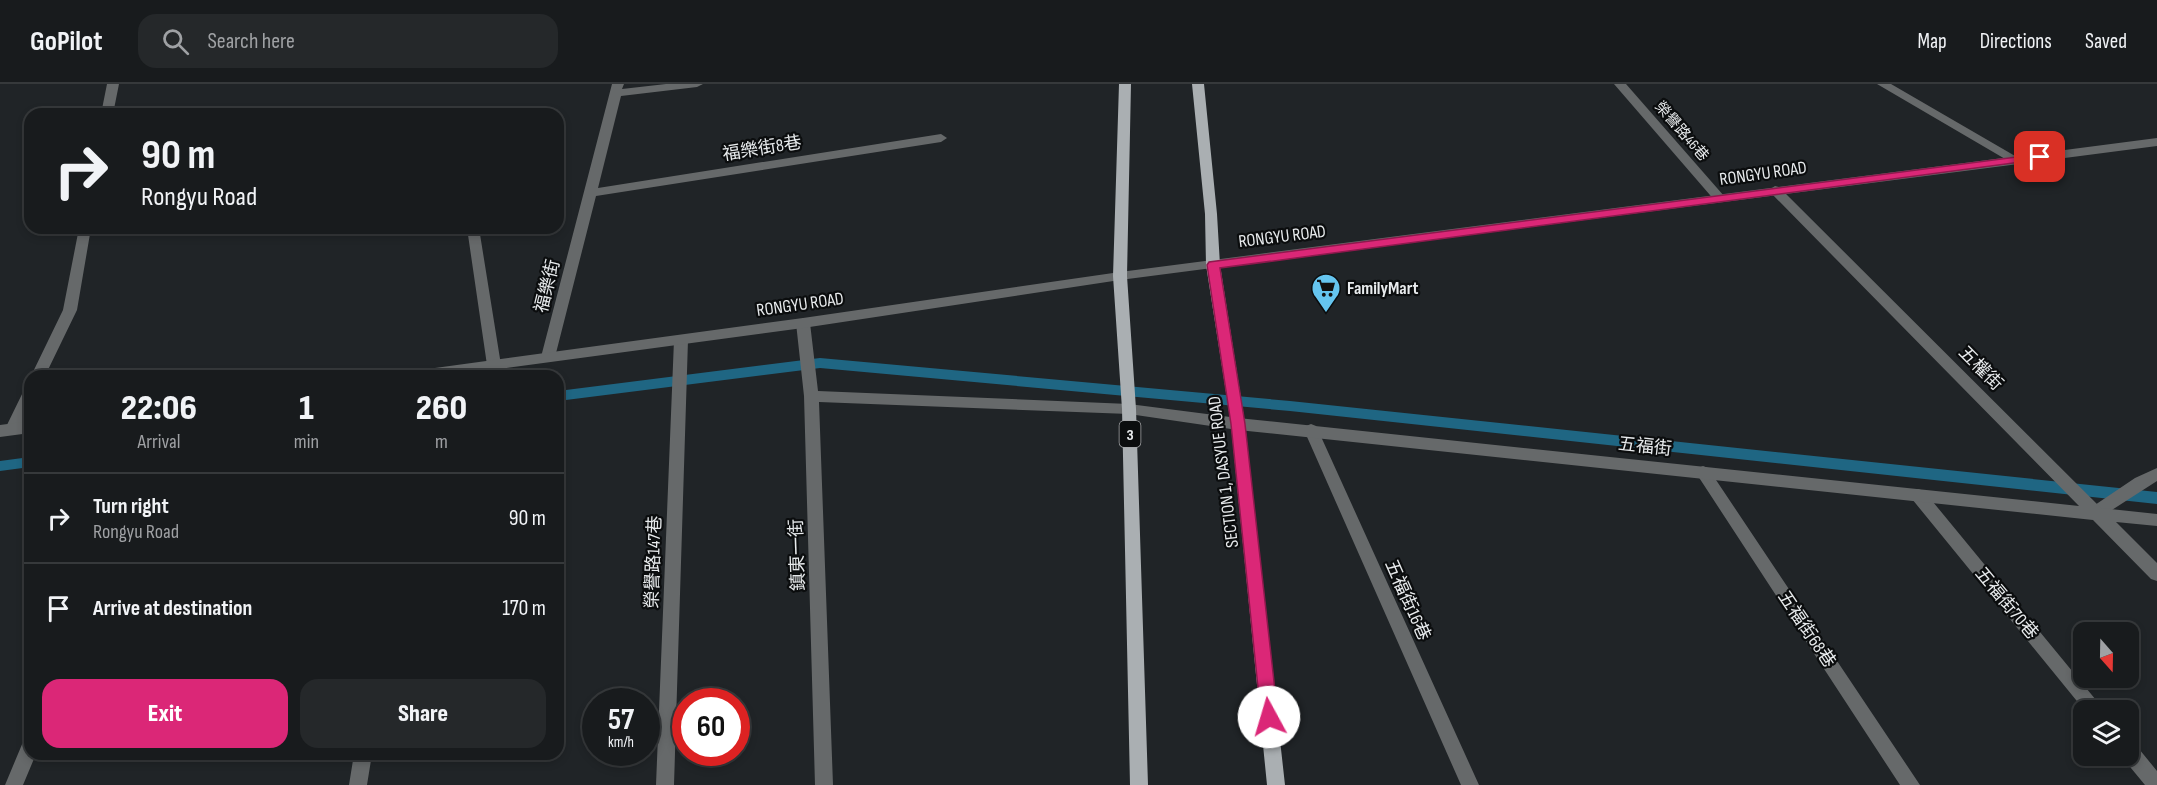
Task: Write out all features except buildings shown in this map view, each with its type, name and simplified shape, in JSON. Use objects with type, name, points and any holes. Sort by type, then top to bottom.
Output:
[{"type":"main road","name":"3","points":[[1125,84],[1120,276],[1129,409],[1139,785]]},
{"type":"main road","name":"SECTION 1, DASYUE ROAD","points":[[1198,84],[1211,214],[1213,265],[1238,424],[1276,785]]},
{"type":"street","points":[[108,108],[113,84]]},
{"type":"street","points":[[617,89],[697,84]]},
{"type":"street","name":"榮譽路46巷","points":[[1620,84],[1720,199]]},
{"type":"street","points":[[1883,84],[2016,160]]},
{"type":"street","name":"福樂街","points":[[548,357],[617,89]]},
{"type":"street","name":"福樂街8巷","points":[[589,193],[941,138]]},
{"type":"street","name":"RONGYU ROAD","points":[[466,370],[1120,276],[2157,142]]},
{"type":"street","name":"五權街","points":[[1775,190],[2157,574]]},
{"type":"street","points":[[41,370],[70,310],[84,234]]},
{"type":"street","points":[[474,234],[494,365]]},
{"type":"street","name":"鎮東一街","points":[[803,323],[811,396],[824,785]]},
{"type":"street","name":"榮譽路147巷","points":[[665,785],[681,340]]},
{"type":"street","name":"五福街","points":[[811,396],[1129,409],[1238,424],[2157,520]]},
{"type":"street","points":[[6,430],[24,402]]},
{"type":"street","points":[[6,430],[24,428]]},
{"type":"street","name":"五福街16巷","points":[[1311,430],[1470,785]]},
{"type":"street","name":"五福街68巷","points":[[1703,472],[1911,785]]},
{"type":"street","points":[[2095,513],[2140,482],[2157,474]]},
{"type":"street","name":"五福街70巷","points":[[1918,495],[2087,700]]},
{"type":"street","points":[[14,785],[25,760]]},
{"type":"street","points":[[357,785],[362,760]]},
{"type":"street","points":[[2139,763],[2157,785]]},
{"type":"waterway","points":[[564,395],[820,363],[1290,406],[2157,498]]},
{"type":"waterway","points":[[0,466],[24,463]]},
{"type":"place","name":"FamilyMart","points":[[1326,314]]},
{"type":"route","points":[[1269,717],[1238,424],[1213,265],[2040,157]]}]
